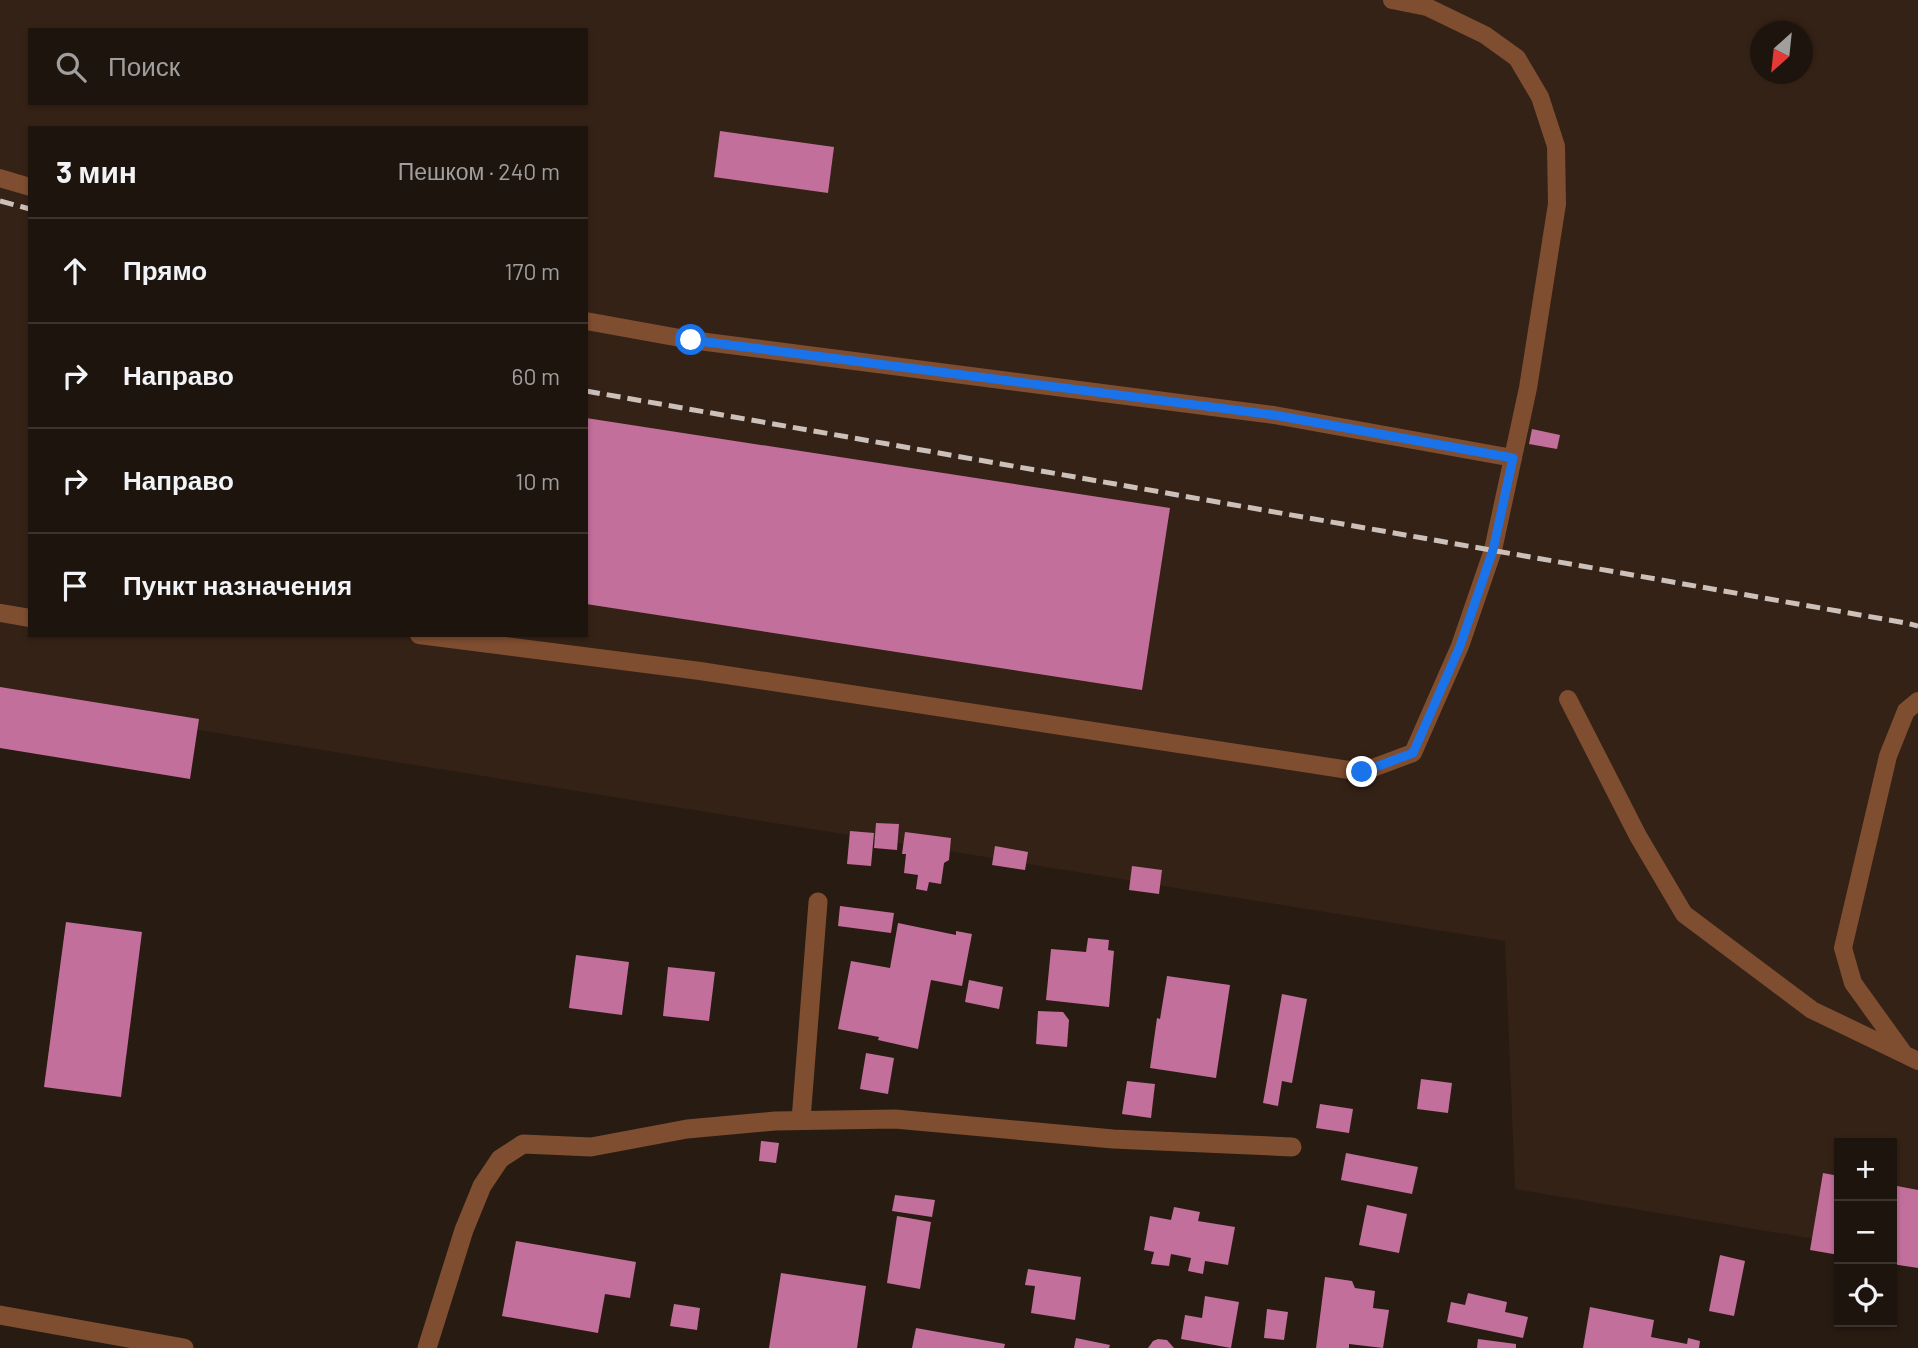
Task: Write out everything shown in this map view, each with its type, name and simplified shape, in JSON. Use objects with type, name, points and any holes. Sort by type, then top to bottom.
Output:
[{"type":"street","points":[[801,1121],[818,902]]},
{"type":"street","points":[[427,1348],[464,1230],[482,1186],[500,1160],[523,1144],[591,1147],[687,1129],[775,1121],[895,1119],[1113,1139],[1293,1147]]},
{"type":"street","points":[[0,1315],[176,1347]]},
{"type":"lane","points":[[435,637],[700,671],[1362,772],[1413,753],[1460,646],[1493,550],[1528,388],[1557,204],[1556,146],[1540,97],[1517,58],[1485,35],[1427,7],[1392,0]]},
{"type":"lane","points":[[0,178],[28,186]]},
{"type":"lane","points":[[588,321],[691,340],[1274,415],[1513,458]]},
{"type":"lane","points":[[0,613],[28,618]]},
{"type":"lane","points":[[1568,699],[1638,836],[1684,914],[1812,1010],[1911,1057]]},
{"type":"lane","points":[[1911,1057],[1853,983],[1843,948],[1888,756],[1906,711],[1918,701]]},
{"type":"shaded area","points":[[0,0],[1918,0],[1918,1257],[1897,1253],[1897,1138],[1834,1138],[1834,1242],[1515,1189],[1505,941],[0,698]]},
{"type":"building","points":[[720,131],[834,147],[828,193],[714,177]]},
{"type":"building","points":[[588,418],[1170,508],[1142,690],[588,604]]},
{"type":"building","points":[[1532,429],[1560,435],[1557,449],[1529,444]]},
{"type":"building","points":[[0,687],[199,719],[190,779],[0,748]]},
{"type":"building","points":[[876,823],[899,824],[897,850],[874,848]]},
{"type":"building","points":[[850,831],[874,833],[871,866],[847,864]]},
{"type":"building","points":[[905,832],[951,838],[949,860],[944,863],[941,884],[929,882],[927,891],[916,889],[918,875],[904,873],[906,854],[902,854]]},
{"type":"building","points":[[995,846],[1028,852],[1025,870],[992,865]]},
{"type":"building","points":[[1132,866],[1162,870],[1159,894],[1129,890]]},
{"type":"building","points":[[840,906],[894,913],[891,933],[838,926]]},
{"type":"building","points":[[66,922],[142,932],[121,1097],[44,1087]]},
{"type":"building","points":[[898,923],[956,935],[956,931],[972,934],[962,986],[931,980],[918,1049],[878,1040],[879,1037],[838,1029],[851,961],[890,968]]},
{"type":"building","points":[[1088,938],[1109,940],[1108,950],[1114,951],[1109,1007],[1046,1000],[1051,949],[1086,952]]},
{"type":"building","points":[[576,955],[629,962],[622,1015],[569,1008]]},
{"type":"building","points":[[668,967],[715,972],[709,1021],[663,1016]]},
{"type":"building","points":[[1167,976],[1230,985],[1216,1078],[1150,1068],[1157,1018],[1160,1019]]},
{"type":"building","points":[[969,980],[1003,987],[999,1009],[965,1002]]},
{"type":"building","points":[[1282,994],[1307,999],[1292,1083],[1282,1081],[1278,1106],[1263,1103]]},
{"type":"building","points":[[1038,1011],[1063,1012],[1069,1020],[1067,1047],[1036,1044]]},
{"type":"building","points":[[866,1053],[894,1058],[888,1094],[860,1089]]},
{"type":"building","points":[[1421,1079],[1452,1083],[1448,1113],[1417,1109]]},
{"type":"building","points":[[1127,1081],[1155,1084],[1151,1118],[1122,1114]]},
{"type":"building","points":[[1320,1104],[1353,1109],[1349,1133],[1316,1128]]},
{"type":"building","points":[[761,1141],[779,1143],[776,1163],[759,1161]]},
{"type":"building","points":[[1346,1153],[1418,1167],[1412,1194],[1341,1180]]},
{"type":"building","points":[[1823,1173],[1834,1175],[1834,1254],[1810,1250]]},
{"type":"building","points":[[1897,1186],[1918,1190],[1918,1268],[1897,1265]]},
{"type":"building","points":[[895,1195],[935,1200],[932,1217],[892,1211]]},
{"type":"building","points":[[1367,1205],[1407,1214],[1399,1253],[1359,1245]]},
{"type":"building","points":[[1174,1207],[1200,1212],[1198,1221],[1235,1227],[1228,1265],[1205,1261],[1203,1274],[1188,1271],[1191,1258],[1171,1254],[1169,1266],[1151,1264],[1154,1252],[1144,1250],[1150,1216],[1171,1220]]},
{"type":"building","points":[[897,1216],[931,1222],[920,1289],[887,1283]]},
{"type":"building","points":[[516,1241],[636,1262],[630,1298],[605,1294],[598,1333],[502,1316]]},
{"type":"building","points":[[1720,1255],[1745,1261],[1734,1316],[1709,1311]]},
{"type":"building","points":[[1028,1269],[1081,1277],[1075,1320],[1031,1313],[1035,1286],[1025,1285]]},
{"type":"building","points":[[781,1273],[866,1286],[857,1348],[769,1348]]},
{"type":"building","points":[[1325,1277],[1352,1281],[1355,1288],[1375,1291],[1373,1308],[1389,1310],[1383,1348],[1349,1344],[1349,1348],[1316,1348]]},
{"type":"building","points":[[1468,1293],[1507,1302],[1505,1312],[1528,1317],[1523,1338],[1447,1322],[1451,1302],[1465,1305]]},
{"type":"building","points":[[1205,1296],[1239,1302],[1231,1348],[1181,1339],[1185,1315],[1202,1318]]},
{"type":"building","points":[[674,1304],[700,1308],[697,1330],[670,1326]]},
{"type":"building","points":[[1590,1307],[1654,1320],[1651,1337],[1687,1344],[1688,1338],[1700,1341],[1699,1348],[1583,1348]]},
{"type":"building","points":[[1267,1309],[1288,1312],[1284,1340],[1264,1338]]},
{"type":"building","points":[[916,1328],[1005,1344],[1004,1348],[912,1348]]},
{"type":"building","points":[[1076,1338],[1110,1345],[1109,1348],[1074,1348]]},
{"type":"building","points":[[1158,1339],[1167,1340],[1174,1348],[1148,1348]]},
{"type":"building","points":[[1478,1339],[1516,1344],[1516,1348],[1477,1348]]},
{"type":"railway","points":[[0,201],[28,208]]},
{"type":"railway","points":[[588,391],[1918,626]]},
{"type":"route","points":[[691,340],[1274,415],[1513,458],[1493,550],[1460,646],[1413,753],[1362,772]]}]
